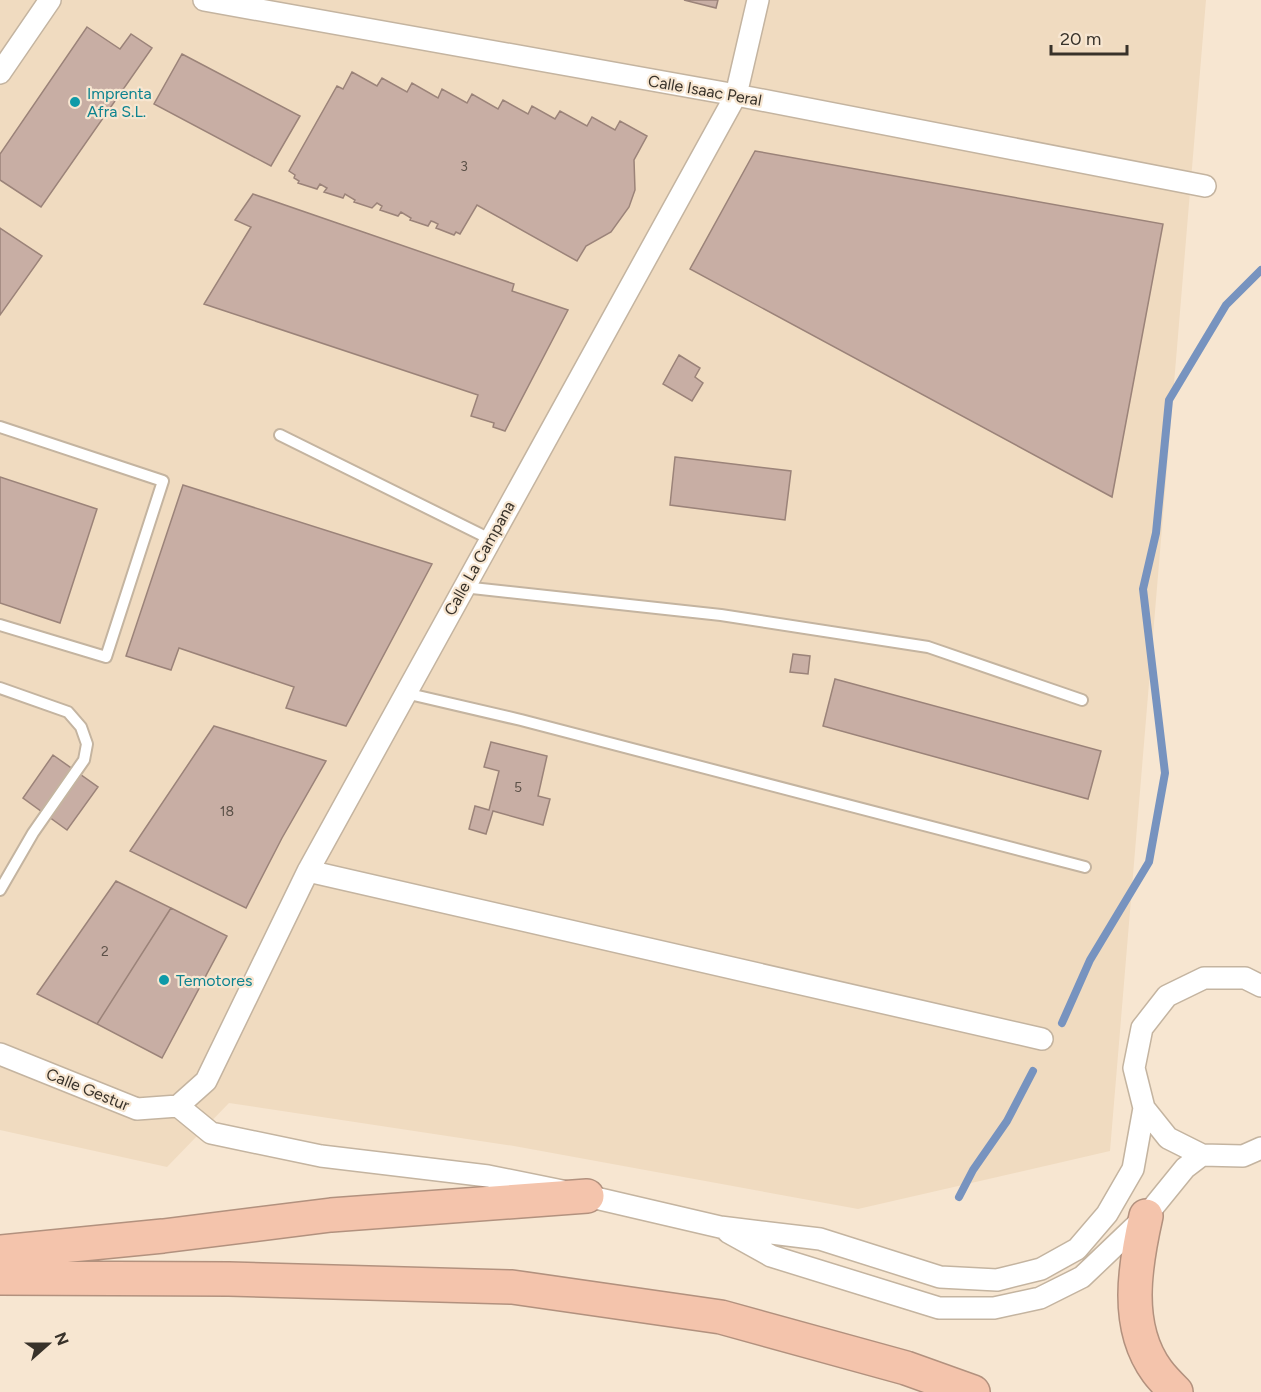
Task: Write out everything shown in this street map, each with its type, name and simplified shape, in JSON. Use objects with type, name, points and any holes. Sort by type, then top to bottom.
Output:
[{"type":"highway","points":[[0,1252],[164,1236],[331,1215],[587,1196]]},
{"type":"highway","points":[[1146,1216],[1136,1260],[1134,1304],[1141,1338],[1156,1370],[1176,1392]]},
{"type":"highway","points":[[0,1278],[228,1279],[512,1287],[721,1317],[906,1368],[973,1392]]},
{"type":"street","points":[[0,74],[50,0]]},
{"type":"street","name":"Calle Isaac Peral","points":[[204,0],[736,95],[1205,186]]},
{"type":"street","name":"Calle La Campana","points":[[178,1106],[206,1081],[308,871],[736,95],[758,0]]},
{"type":"street","points":[[308,871],[1042,1039]]},
{"type":"street","points":[[178,1106],[212,1133],[321,1156],[488,1176],[720,1227],[820,1239],[940,1277],[997,1280],[1041,1269],[1077,1249],[1107,1214],[1133,1169],[1144,1108],[1134,1068],[1142,1028],[1167,996],[1204,978],[1245,978],[1261,986]]},
{"type":"street","name":"Calle Gestur","points":[[0,1054],[137,1109],[178,1106]]},
{"type":"street","points":[[1144,1108],[1168,1138],[1202,1155],[1243,1156],[1261,1148]]},
{"type":"street","points":[[720,1227],[771,1256],[939,1308],[994,1308],[1040,1298],[1082,1277],[1146,1216],[1185,1168],[1202,1155]]},
{"type":"lane","points":[[0,426],[164,481],[106,657],[0,625]]},
{"type":"lane","points":[[280,435],[490,539]]},
{"type":"lane","points":[[463,587],[721,615],[928,647],[1082,700]]},
{"type":"lane","points":[[0,688],[68,712],[81,727],[87,744],[84,760],[33,833],[0,890]]},
{"type":"lane","points":[[405,693],[532,723],[1084,867]]},
{"type":"shaded area","points":[[0,0],[1206,0],[1110,1151],[858,1209],[514,1146],[229,1103],[167,1167],[0,1130]]},
{"type":"building","points":[[684,0],[718,0],[716,8]]},
{"type":"building","name":"Imprenta Afra S.L.","points":[[87,27],[120,49],[131,34],[152,48],[41,207],[0,180],[0,154]]},
{"type":"building","points":[[182,54],[300,116],[271,166],[154,104]]},
{"type":"building","points":[[352,72],[377,86],[382,78],[407,92],[412,83],[438,98],[442,89],[467,103],[472,94],[498,109],[503,100],[528,114],[532,106],[555,119],[560,111],[587,126],[592,117],[615,130],[620,121],[647,136],[634,160],[635,190],[629,207],[611,232],[586,246],[577,261],[477,205],[460,234],[456,232],[454,235],[436,228],[438,224],[434,222],[431,221],[428,226],[410,220],[411,218],[401,212],[398,216],[380,210],[382,206],[377,203],[372,208],[354,202],[355,200],[345,194],[343,198],[324,192],[327,188],[320,184],[317,189],[298,183],[299,181],[294,178],[295,175],[289,171],[337,86],[343,89]]},
{"type":"building","points":[[755,151],[1163,224],[1112,497],[690,269]]},
{"type":"building","points":[[253,194],[514,284],[512,291],[568,310],[505,431],[493,427],[494,423],[471,416],[478,395],[204,304],[251,227],[235,220]]},
{"type":"building","points":[[0,228],[42,256],[0,315]]},
{"type":"building","points":[[679,355],[700,368],[695,377],[703,383],[692,401],[663,384]]},
{"type":"building","points":[[675,457],[791,471],[785,520],[670,505]]},
{"type":"building","points":[[0,477],[97,509],[60,623],[0,603]]},
{"type":"building","points":[[183,485],[432,564],[346,726],[286,708],[294,687],[179,648],[171,670],[126,656]]},
{"type":"building","points":[[793,654],[810,656],[808,674],[790,672]]},
{"type":"building","points":[[835,679],[1101,751],[1088,799],[823,726]]},
{"type":"building","points":[[214,726],[326,761],[282,838],[246,908],[130,851]]},
{"type":"building","points":[[491,742],[547,756],[538,796],[550,799],[543,825],[493,811],[486,834],[469,829],[475,806],[489,810],[499,771],[484,767]]},
{"type":"building","points":[[53,755],[98,787],[67,830],[23,798]]},
{"type":"building","points":[[116,881],[171,908],[97,1024],[37,994]]},
{"type":"building","name":"Temotores","points":[[171,908],[227,936],[162,1058],[97,1024]]},
{"type":"waterway","points":[[1062,1023],[1090,960],[1149,862],[1165,773],[1143,589],[1156,533],[1169,400],[1226,305],[1261,270]]},
{"type":"waterway","points":[[959,1197],[973,1170],[1007,1121],[1033,1071]]},
{"type":"place","name":"Imprenta Afra S.L.","points":[[75,102]]},
{"type":"place","name":"Temotores","points":[[164,980]]}]
